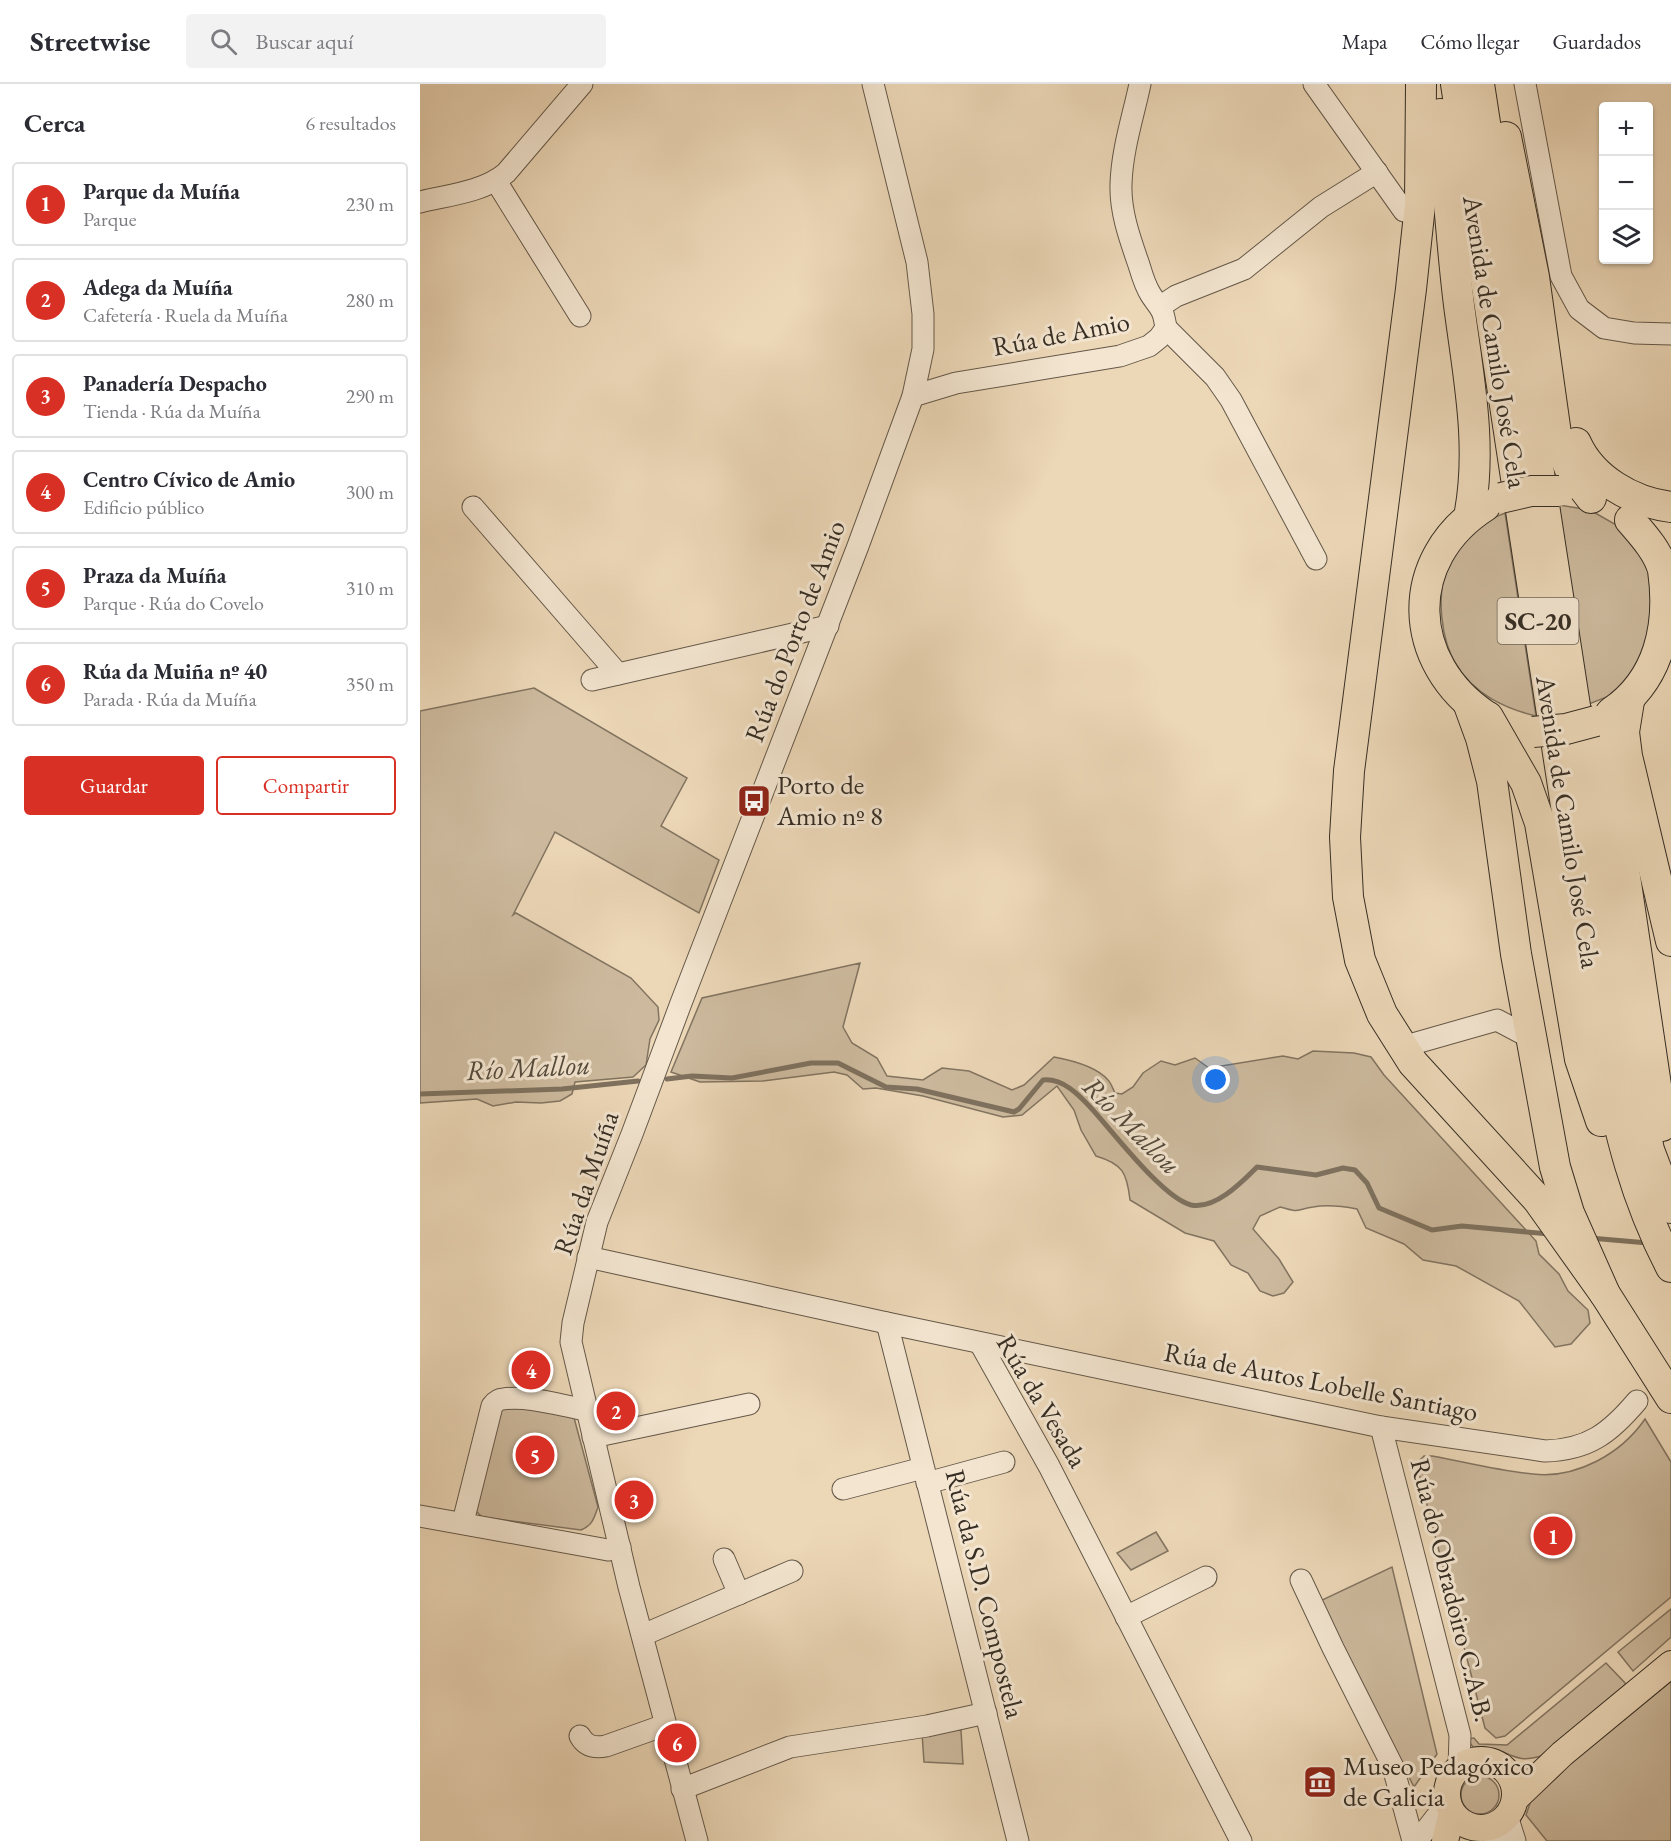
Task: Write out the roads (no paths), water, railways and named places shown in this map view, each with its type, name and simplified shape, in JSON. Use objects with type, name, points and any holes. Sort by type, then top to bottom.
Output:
[{"type":"highway","points":[[1421,84],[1420,205],[1416,247],[1349,771],[1345,837],[1348,897],[1360,960],[1382,1014],[1402,1047],[1447,1102],[1538,1200],[1605,1294],[1671,1398]]},
{"type":"highway","points":[[1438,84],[1476,446],[1470,517]]},
{"type":"highway","name":"Avenida de Camilo José Cela","points":[[1456,84],[1604,1055],[1626,1157],[1644,1208],[1671,1267]]},
{"type":"highway","name":"Avenida de Camilo José Cela","points":[[1479,84],[1627,1043],[1643,1122],[1666,1195]]},
{"type":"highway","points":[[1494,84],[1547,276],[1556,434],[1571,472],[1591,498]]},
{"type":"highway","points":[[1547,276],[1548,328],[1564,410],[1581,456],[1591,468],[1618,489],[1671,507]]},
{"type":"highway","points":[[1626,1157],[1607,1139],[1580,1059],[1540,823],[1534,803],[1526,783],[1478,711],[1454,688],[1440,667],[1429,641],[1424,615],[1425,590],[1431,567],[1443,545],[1470,517],[1501,498],[1532,491],[1558,491],[1591,498],[1630,520],[1671,527]]},
{"type":"highway","points":[[1478,711],[1514,728],[1533,732],[1566,729],[1611,712],[1652,671],[1665,652],[1669,601],[1663,568],[1648,541],[1630,520]]},
{"type":"highway","points":[[1478,711],[1492,781],[1515,954],[1561,1185],[1569,1213],[1605,1294]]},
{"type":"highway","points":[[1611,712],[1607,755],[1665,1144],[1666,1195]]},
{"type":"highway","points":[[1611,712],[1624,732],[1671,941]]},
{"type":"main road","points":[[1450,1808],[1459,1820],[1469,1826],[1492,1826],[1562,1754],[1671,1664]]},
{"type":"main road","points":[[1504,1768],[1525,1767],[1562,1754]]},
{"type":"main road","points":[[1445,1841],[1450,1808],[1447,1786],[1459,1768],[1472,1760],[1490,1760],[1504,1768],[1512,1778],[1515,1788],[1492,1826]]},
{"type":"street","points":[[420,202],[485,187],[496,182],[582,84]]},
{"type":"street","name":"Rúa do Porto de Amio","points":[[727,886],[828,626],[913,396],[923,349],[923,314],[917,262],[873,84]]},
{"type":"street","name":"Rúa de Amio","points":[[913,396],[956,383],[1119,356],[1149,346],[1159,338],[1166,327],[1161,306],[1151,296],[1130,239],[1123,209],[1121,186],[1122,163],[1140,84]]},
{"type":"street","points":[[1314,84],[1404,211]]},
{"type":"street","points":[[1525,84],[1547,276],[1579,309],[1604,328],[1634,333],[1671,334]]},
{"type":"street","points":[[1161,306],[1176,296],[1244,269],[1321,207],[1377,172]]},
{"type":"street","points":[[496,182],[580,316]]},
{"type":"street","points":[[1166,327],[1215,376],[1231,400],[1316,559]]},
{"type":"street","points":[[920,365],[956,383]]},
{"type":"street","points":[[473,507],[618,674]]},
{"type":"street","points":[[592,680],[828,626]]},
{"type":"street","name":"Rúa da Muíña","points":[[697,1841],[665,1725],[571,1342],[573,1323],[597,1222],[727,886]]},
{"type":"street","points":[[1402,1047],[1497,1020],[1531,1038]]},
{"type":"street","name":"Rúa da Vesada","points":[[588,1257],[980,1343],[1049,1466],[1241,1841]]},
{"type":"street","name":"Rúa da S.D. Compostela","points":[[887,1323],[1018,1841]]},
{"type":"street","points":[[897,1361],[907,1344],[920,1330]]},
{"type":"street","name":"Rúa de Autos Lobelle Santiago","points":[[980,1343],[1381,1427],[1545,1451],[1561,1450],[1592,1441],[1607,1432],[1637,1401]]},
{"type":"street","points":[[463,1522],[492,1406],[496,1401],[502,1398],[525,1399],[587,1410]]},
{"type":"street","points":[[593,1437],[749,1404]]},
{"type":"street","name":"Rúa do Obradoiro C.A.B.","points":[[1381,1427],[1460,1734],[1459,1768]]},
{"type":"street","points":[[843,1489],[1004,1462]]},
{"type":"street","points":[[420,1516],[608,1550],[620,1546]]},
{"type":"street","points":[[724,1559],[739,1594]]},
{"type":"street","points":[[643,1635],[792,1571]]},
{"type":"street","points":[[1123,1611],[1206,1576]]},
{"type":"street","points":[[1301,1580],[1393,1767],[1414,1841],[1426,1832],[1437,1813],[1450,1808]]},
{"type":"street","points":[[682,1789],[790,1747],[927,1726],[986,1713]]},
{"type":"street","points":[[580,1736],[588,1745],[596,1748],[665,1725]]},
{"type":"street","points":[[1492,1826],[1515,1841]]},
{"type":"waterway","name":"Río Mallou","points":[[667,1079],[692,1076],[732,1078],[811,1063],[838,1063],[886,1087],[917,1089],[1014,1112],[1043,1080],[1050,1080],[1076,1093],[1153,1178],[1180,1200],[1191,1205],[1209,1203],[1227,1194],[1257,1167],[1316,1175],[1343,1168],[1355,1170],[1367,1183],[1379,1208],[1432,1230],[1462,1226],[1549,1234]]},
{"type":"waterway","name":"Río Mallou","points":[[420,1094],[562,1089],[638,1081]]},
{"type":"waterway","name":"Río Mallou","points":[[1590,1238],[1648,1243]]},
{"type":"place","name":"Porto de Amio nº 8","points":[[754,801]]},
{"type":"place","name":"Centro Cívico de Amio","points":[[531,1370]]},
{"type":"place","name":"Adega da Muíña","points":[[616,1411]]},
{"type":"place","name":"Praza da Muíña","points":[[535,1455]]},
{"type":"place","name":"Panadería Despacho","points":[[634,1500]]},
{"type":"place","name":"Parque da Muíña","points":[[1553,1536]]},
{"type":"place","name":"Rúa da Muiña nº 40","points":[[677,1743]]},
{"type":"place","name":"Museo Pedagóxico de Galicia","points":[[1320,1782]]}]
